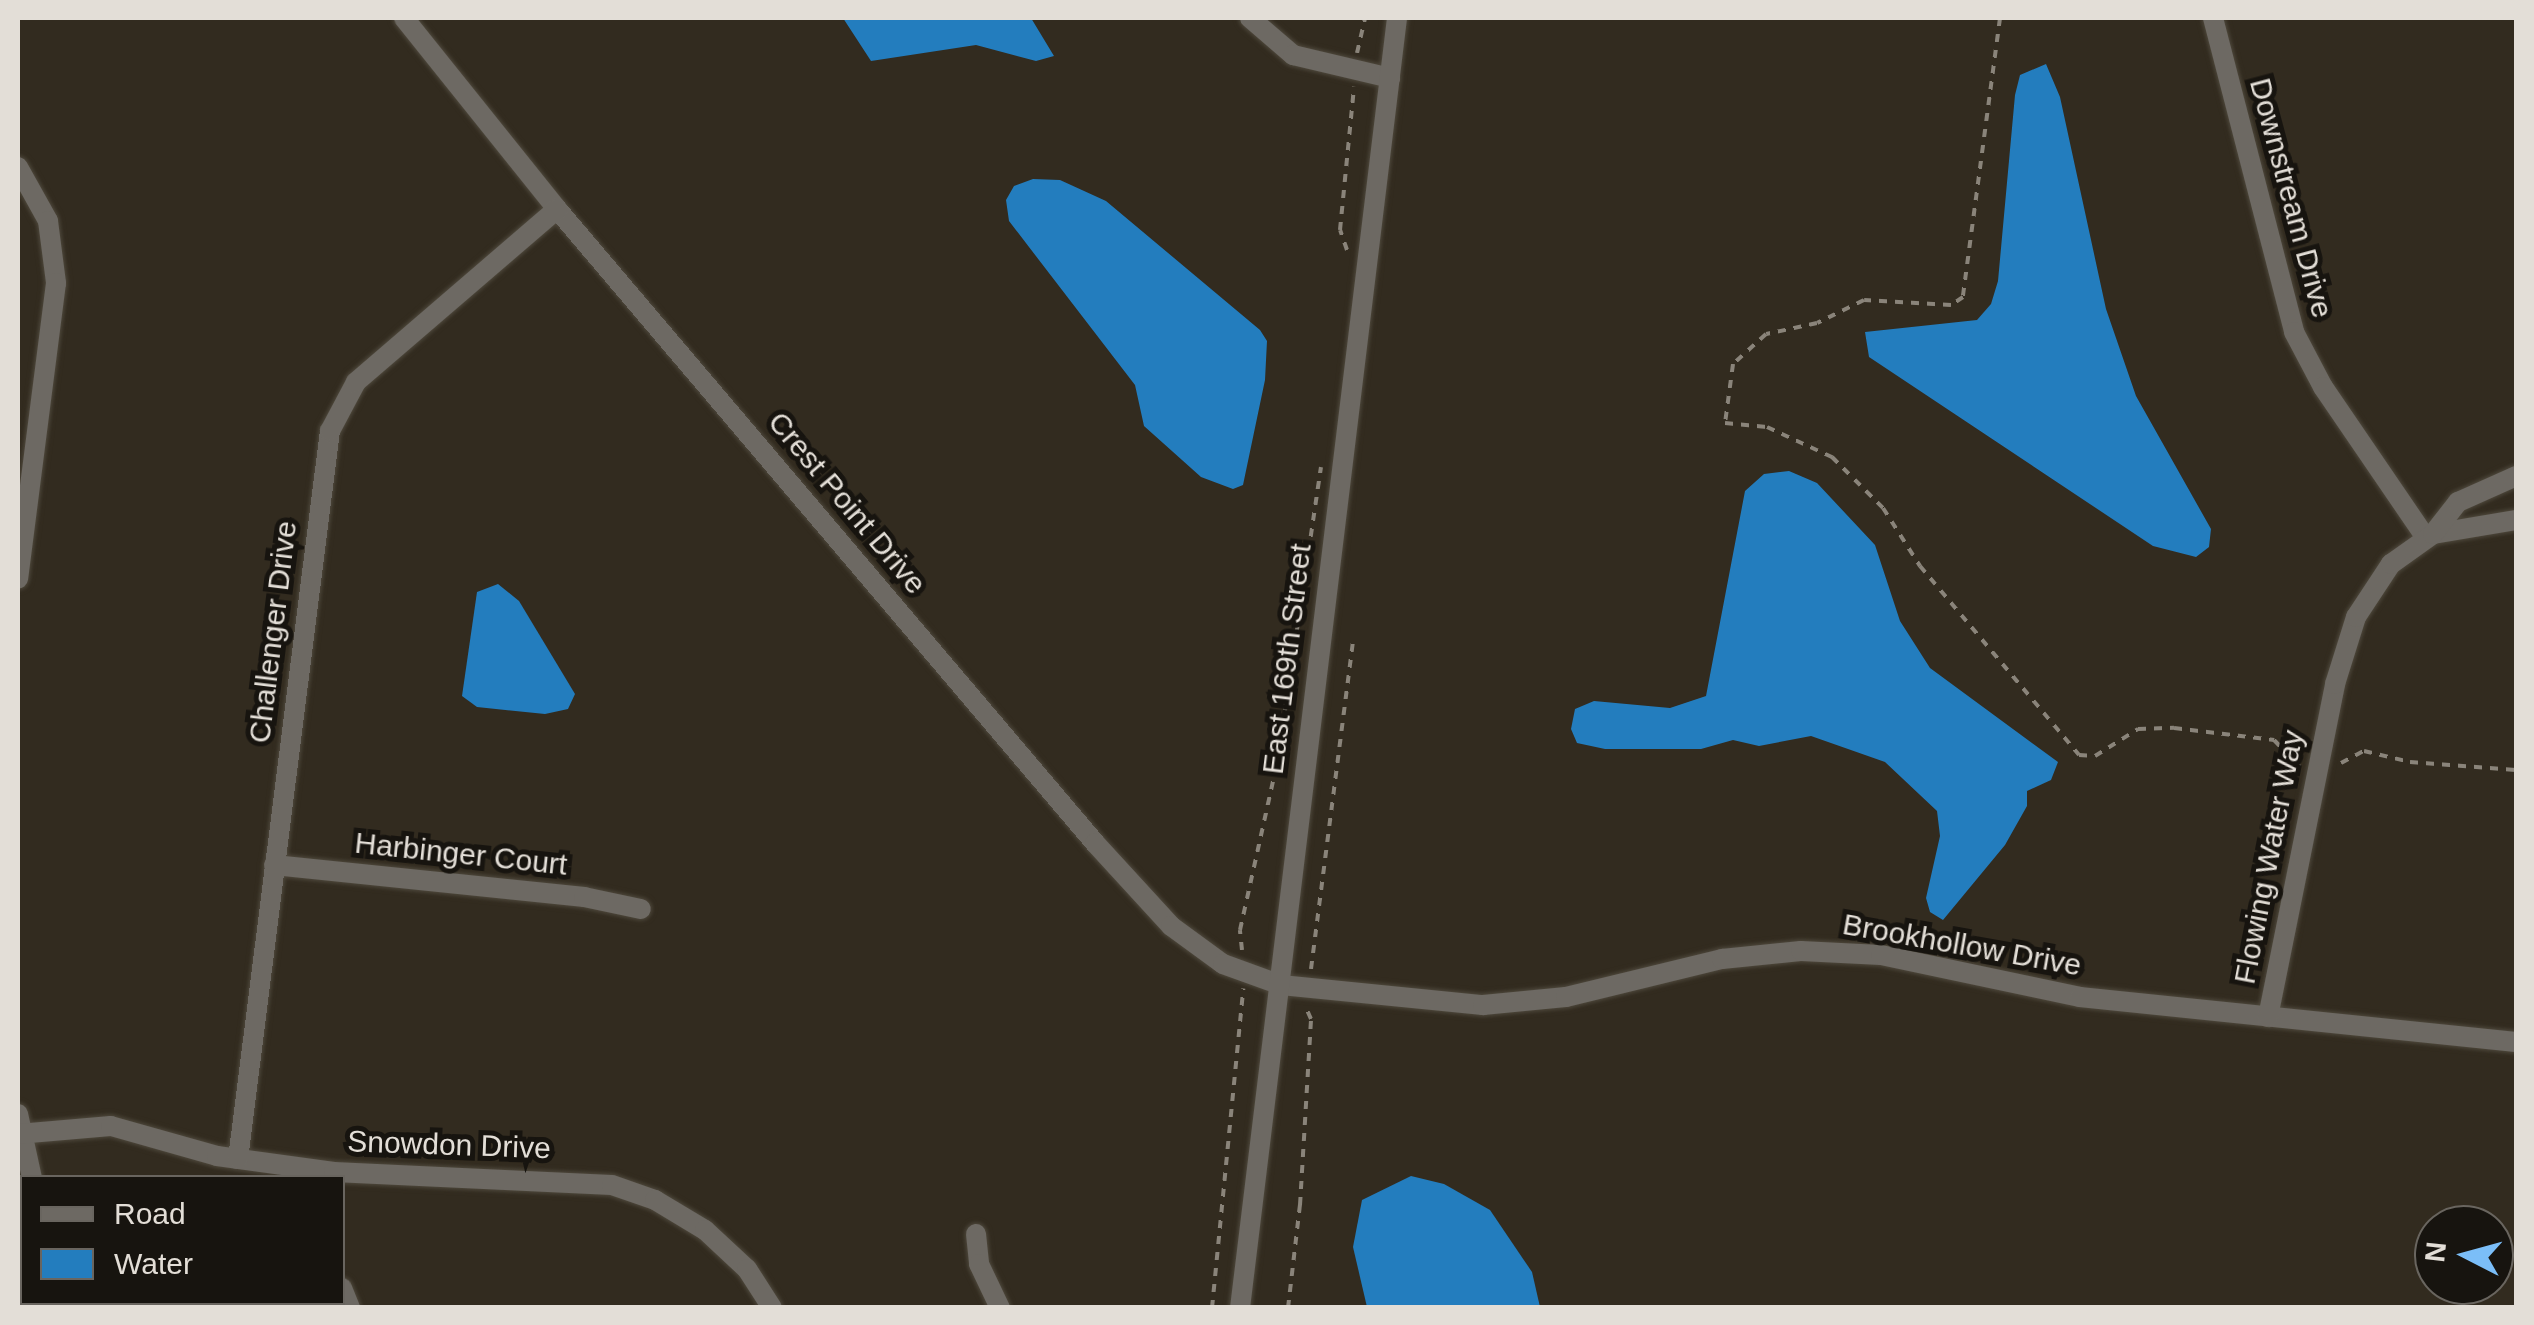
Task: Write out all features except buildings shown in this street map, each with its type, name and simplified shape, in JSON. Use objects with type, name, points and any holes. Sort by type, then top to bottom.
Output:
[{"type":"street","name":"Crest Point Drive","points":[[404,18],[558,209],[1144,900],[1200,948],[1281,985]]},
{"type":"street","points":[[1250,18],[1292,55],[1390,78]]},
{"type":"street","name":"East 169th Street","points":[[1240,1308],[1398,18]]},
{"type":"street","name":"Downstream Drive","points":[[2213,18],[2294,332],[2323,387],[2430,536]]},
{"type":"street","points":[[18,167],[48,221],[56,283],[18,579]]},
{"type":"street","name":"Challenger Drive","points":[[238,1159],[326,454],[337,413],[356,382],[558,209]]},
{"type":"street","name":"Flowing Water Way","points":[[2268,1017],[2330,708],[2363,603],[2391,564],[2430,536],[2458,502],[2516,476]]},
{"type":"street","points":[[2430,536],[2516,520]]},
{"type":"street","name":"Harbinger Court","points":[[274,864],[584,896],[641,910]]},
{"type":"street","name":"Brookhollow Drive","points":[[1281,985],[1524,1004],[1722,959],[1801,951],[1882,956],[2055,993],[2516,1042]]},
{"type":"street","points":[[19,1127],[31,1175]]},
{"type":"street","name":"Snowdon Drive","points":[[19,1127],[126,1127],[238,1159],[334,1175]]},
{"type":"street","name":"Snowdon Drive","points":[[345,1175],[612,1184],[655,1200],[705,1230],[747,1269],[772,1308]]},
{"type":"street","points":[[976,1234],[979,1264],[1000,1308]]},
{"type":"path","points":[[1350,257],[1340,230],[1354,72],[1364,18]]},
{"type":"path","points":[[2000,18],[1963,298],[1945,306],[1864,300],[1816,323],[1766,334],[1733,364],[1724,423],[1767,427],[1832,457],[1884,508],[1920,566],[2079,755],[2094,756],[2138,729],[2174,728],[2274,740],[2298,771],[2335,775],[2338,764],[2364,751],[2410,762],[2516,770]]},
{"type":"path","points":[[1212,1308],[1244,970],[1240,930],[1278,758],[1323,455]]},
{"type":"path","points":[[1288,1308],[1300,1205],[1309,988],[1352,640]]},
{"type":"water","points":[[843,18],[1031,18],[1054,56],[1036,61],[976,45],[871,61]]},
{"type":"water","points":[[2046,64],[2060,97],[2106,309],[2136,396],[2211,529],[2209,547],[2196,557],[2153,546],[1869,357],[1865,332],[1977,320],[1991,304],[1998,281],[2015,95],[2020,75]]},
{"type":"water","points":[[1033,179],[1060,180],[1106,201],[1260,330],[1267,341],[1265,380],[1243,485],[1233,489],[1201,477],[1144,426],[1135,385],[1009,221],[1006,200],[1014,186]]},
{"type":"water","points":[[1789,471],[1817,483],[1875,545],[1900,621],[1930,668],[2058,762],[2051,780],[2027,791],[2027,806],[2005,845],[1943,920],[1930,912],[1926,898],[1940,836],[1937,811],[1885,762],[1811,736],[1759,746],[1733,740],[1701,749],[1605,749],[1577,743],[1571,729],[1575,709],[1594,701],[1670,708],[1706,696],[1745,491],[1764,474]]},
{"type":"water","points":[[498,584],[519,601],[575,694],[568,709],[545,714],[477,707],[462,696],[477,592]]},
{"type":"water","points":[[1411,1176],[1444,1184],[1490,1210],[1532,1272],[1540,1307],[1367,1307],[1353,1247],[1362,1200]]}]
